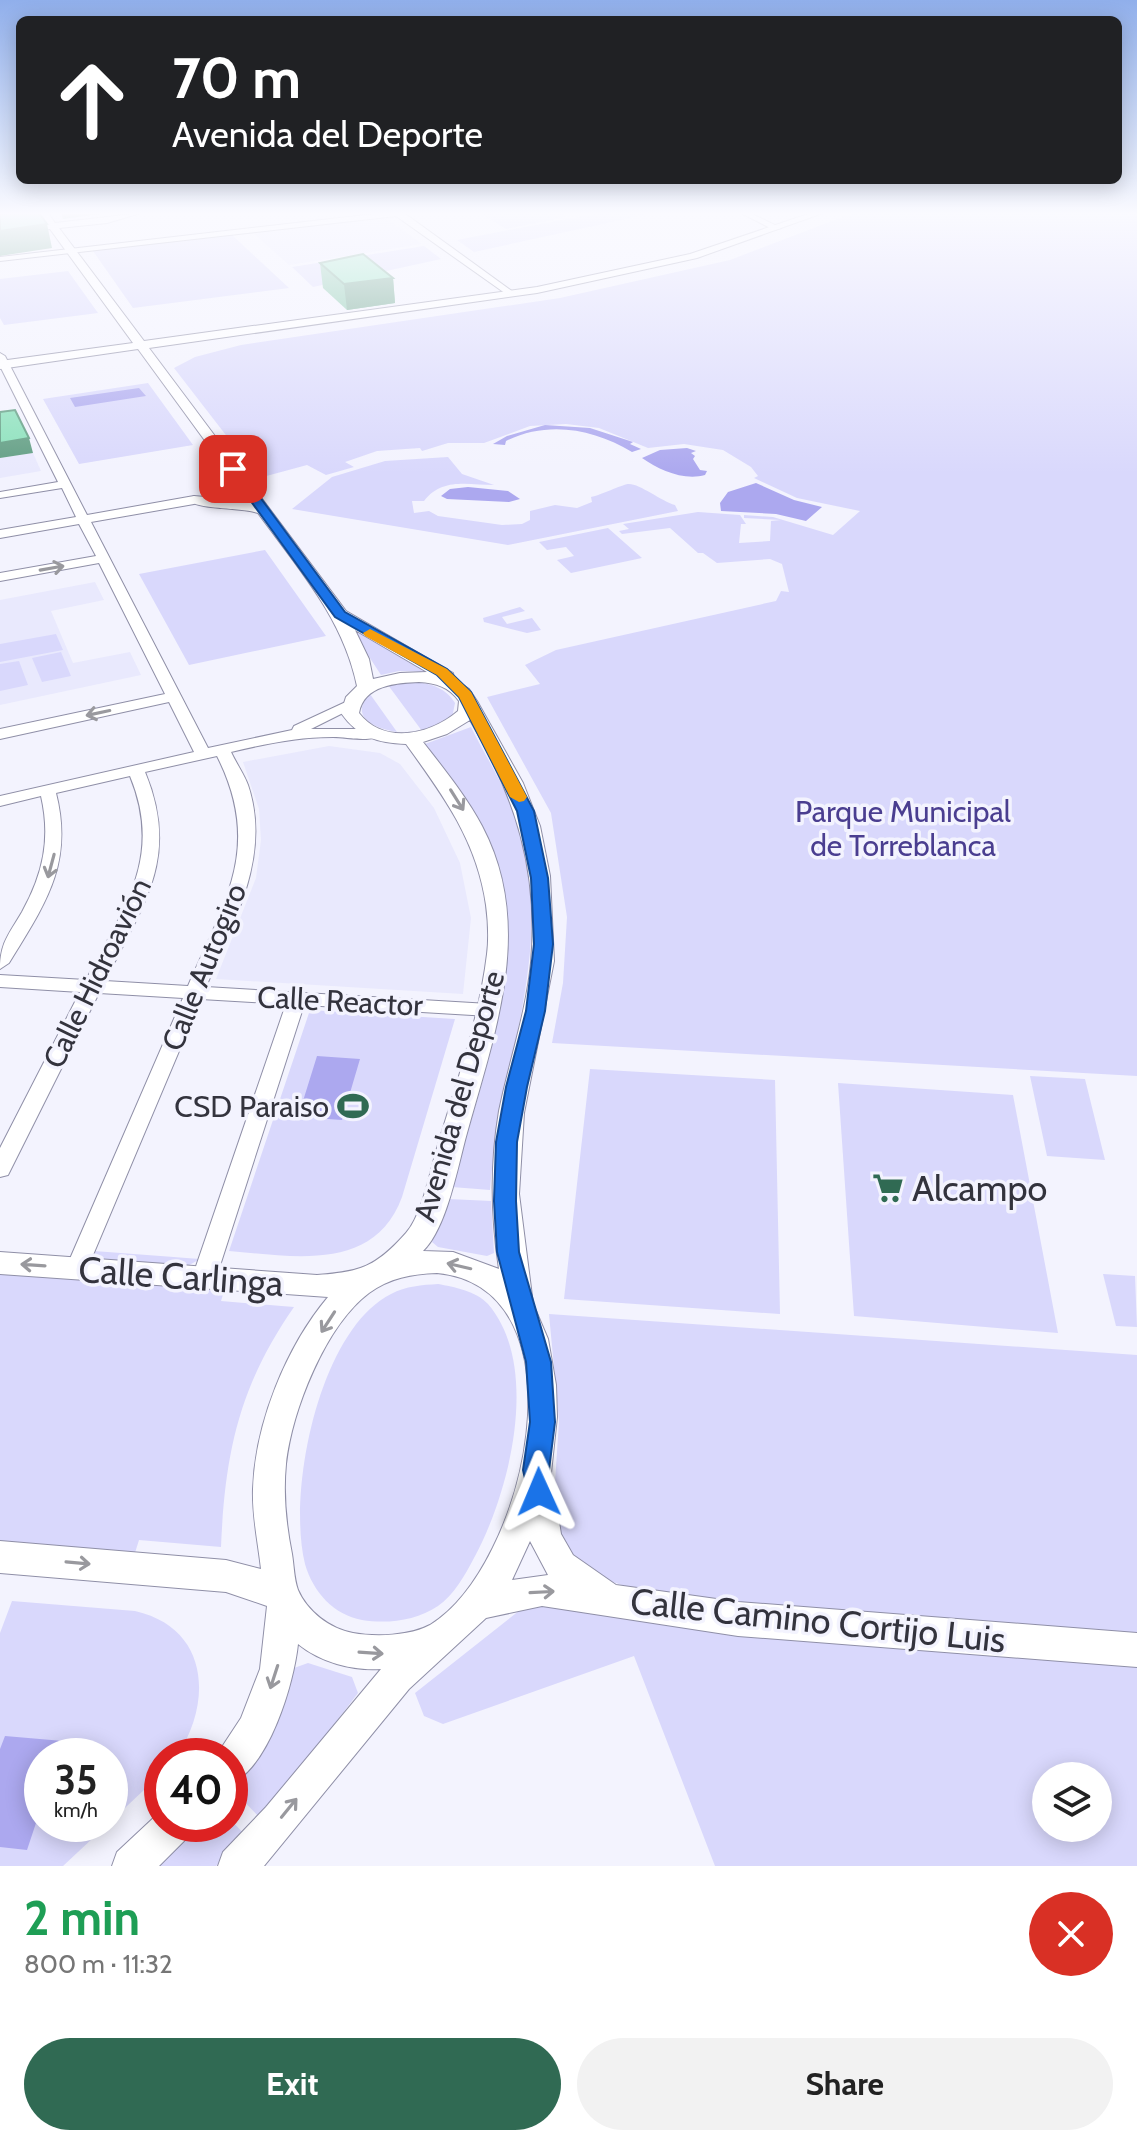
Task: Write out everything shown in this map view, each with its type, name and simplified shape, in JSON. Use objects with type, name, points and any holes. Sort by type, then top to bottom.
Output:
[{"type":"street","points":[[108,300],[340,614],[360,659],[366,687]]},
{"type":"street","points":[[1,362],[468,300]]},
{"type":"street","name":"Calle Autogiro","points":[[1,362],[174,697],[212,752],[240,785],[249,834],[240,886],[77,1268]]},
{"type":"street","points":[[0,391],[17,389]]},
{"type":"street","points":[[0,534],[194,500],[216,491],[232,478],[233,469]]},
{"type":"street","points":[[0,495],[65,484]]},
{"type":"street","points":[[194,500],[241,503],[264,510]]},
{"type":"street","points":[[0,577],[103,558]]},
{"type":"street","points":[[340,614],[442,672],[456,687]]},
{"type":"street","points":[[286,735],[350,704],[366,687],[386,680],[414,677],[441,680],[456,687]]},
{"type":"street","name":"Avenida del Deporte","points":[[456,687],[465,695],[489,736],[525,811],[540,878],[543,944],[536,1011],[516,1087],[506,1142],[508,1252],[538,1362],[542,1422],[536,1470]]},
{"type":"street","points":[[0,734],[174,697]]},
{"type":"street","points":[[350,704],[354,721],[375,734]]},
{"type":"street","points":[[0,801],[286,735],[375,734],[411,738],[438,732],[459,722],[467,713],[469,704]]},
{"type":"street","name":"Avenida del Deporte","points":[[284,1598],[269,1520],[273,1450],[286,1401],[308,1353],[344,1297],[419,1238],[436,1197],[489,1010],[499,951],[497,907],[488,865],[473,827],[411,738]]},
{"type":"street","name":"Calle Hidroavión","points":[[0,1169],[146,881],[153,837],[150,801],[136,770]]},
{"type":"street","points":[[0,963],[50,875],[56,816],[47,790]]},
{"type":"street","name":"Calle Reactor","points":[[0,981],[489,1010]]},
{"type":"street","points":[[204,1278],[297,999]]},
{"type":"street","name":"Calle Carlinga","points":[[0,1263],[317,1286],[373,1276],[416,1263],[442,1262],[466,1266],[489,1276],[508,1290],[521,1307]]},
{"type":"street","points":[[237,1866],[263,1840],[399,1675],[476,1604],[513,1546],[536,1470]]},
{"type":"street","name":"Calle Camino Cortijo Luis","points":[[536,1470],[545,1537],[561,1566],[608,1598],[738,1619],[1137,1650]]},
{"type":"street","points":[[0,1557],[226,1576],[259,1584],[284,1598],[301,1622],[323,1640],[350,1651],[380,1655],[411,1650],[440,1639]]},
{"type":"street","points":[[476,1604],[542,1590],[608,1598]]},
{"type":"street","points":[[248,1740],[255,1730],[278,1669],[284,1598]]},
{"type":"street","points":[[131,1866],[156,1842]]},
{"type":"shaded area","points":[[139,388],[146,396],[75,407],[70,398]]},
{"type":"shaded area","points":[[545,425],[590,428],[633,442],[630,444],[641,449],[632,452],[587,433],[554,429],[522,434],[506,441],[505,445],[493,444],[507,436]]},
{"type":"shaded area","points":[[687,448],[696,451],[691,453],[695,456],[693,459],[700,470],[707,471],[705,475],[689,477],[672,473],[642,458],[660,450]]},
{"type":"shaded area","points":[[33,453],[41,471],[0,478],[0,458]]},
{"type":"shaded area","points":[[756,483],[794,500],[822,507],[806,521],[776,514],[721,511],[720,503],[728,492]]},
{"type":"shaded area","points":[[468,487],[508,491],[520,499],[509,502],[447,499],[441,496],[450,489]]},
{"type":"shaded area","points":[[95,582],[104,600],[51,611],[73,663],[130,652],[141,675],[0,705],[0,600]]},
{"type":"shaded area","points":[[329,746],[380,753],[400,764],[434,808],[460,863],[471,918],[463,994],[216,979],[256,878],[261,840],[259,809],[243,762]]},
{"type":"shaded area","points":[[317,1056],[360,1059],[342,1120],[298,1117]]},
{"type":"shaded area","points":[[5,1736],[28,1738],[24,1738],[24,1842],[30,1842],[27,1850],[0,1847],[0,1749]]},
{"type":"green space","points":[[0,300],[89,300],[98,313],[4,325],[0,318]]},
{"type":"green space","points":[[127,300],[195,300],[133,308]]},
{"type":"green space","name":"Parque Municipal de Torreblanca","points":[[546,300],[1137,300],[1137,1076],[552,1043],[563,983],[567,917],[551,813],[487,697],[540,684],[525,665],[556,650],[776,601],[781,591],[789,592],[782,564],[770,559],[717,563],[698,553],[670,528],[622,534],[619,531],[629,529],[623,524],[698,512],[740,515],[746,524],[741,524],[739,543],[770,541],[771,521],[781,520],[744,518],[744,515],[773,517],[833,535],[860,511],[797,498],[754,478],[758,476],[751,467],[723,450],[684,444],[648,448],[599,428],[566,424],[530,426],[484,443],[448,443],[422,451],[420,448],[377,451],[345,462],[354,467],[326,475],[307,465],[259,478],[174,368],[195,357],[241,345]]},
{"type":"green space","points":[[148,383],[193,445],[79,464],[43,399]]},
{"type":"green space","points":[[448,457],[462,474],[494,485],[447,485],[431,493],[424,501],[412,501],[414,513],[429,511],[438,516],[502,525],[522,524],[530,520],[530,511],[555,505],[577,508],[592,502],[591,497],[628,484],[675,505],[678,511],[508,545],[292,509],[332,477],[385,461]]},
{"type":"green space","points":[[608,528],[642,558],[571,573],[557,560],[574,556],[566,547],[547,550],[539,542]]},
{"type":"green space","points":[[265,550],[326,636],[189,665],[139,574]]},
{"type":"green space","points":[[520,607],[525,611],[502,617],[507,624],[532,618],[541,630],[527,633],[484,622],[483,618]]},
{"type":"green space","points":[[353,632],[433,672],[399,671],[381,675]]},
{"type":"green space","points":[[56,634],[63,650],[0,662],[0,644]]},
{"type":"green space","points":[[61,652],[71,676],[42,682],[32,658]]},
{"type":"green space","points":[[19,661],[28,685],[0,691],[0,664]]},
{"type":"green space","points":[[416,682],[433,686],[447,694],[455,703],[452,718],[422,731],[388,685]]},
{"type":"green space","points":[[370,694],[397,732],[373,725],[363,715],[364,702]]},
{"type":"green space","points":[[471,727],[502,784],[517,820],[528,866],[532,913],[523,1005],[495,1144],[490,1190],[452,1187],[500,1006],[506,959],[506,912],[498,867],[481,824],[425,744]]},
{"type":"green space","name":"CSD Paraiso","points":[[310,1010],[455,1019],[402,1197],[389,1221],[372,1238],[352,1249],[304,1256],[229,1251]]},
{"type":"green space","points":[[590,1069],[775,1080],[780,1314],[564,1299]]},
{"type":"green space","points":[[1030,1076],[1085,1079],[1105,1160],[1047,1156]]},
{"type":"green space","points":[[838,1083],[1013,1095],[1058,1333],[854,1316]]},
{"type":"green space","points":[[449,1199],[491,1201],[494,1253],[487,1256],[438,1247],[432,1242]]},
{"type":"green space","points":[[94,1251],[200,1259],[184,1268],[98,1261],[94,1258]]},
{"type":"green space","points":[[0,1272],[225,1288],[221,1301],[294,1307],[260,1365],[238,1421],[226,1481],[221,1547],[139,1540],[134,1556],[0,1545]]},
{"type":"green space","points":[[1103,1274],[1135,1276],[1137,1327],[1116,1326]]},
{"type":"green space","points":[[438,1284],[464,1290],[483,1300],[504,1330],[514,1361],[517,1395],[508,1466],[487,1531],[467,1571],[449,1596],[438,1606],[411,1618],[381,1622],[362,1620],[342,1613],[326,1601],[313,1584],[305,1564],[301,1496],[305,1456],[314,1416],[327,1376],[345,1341],[366,1313],[397,1291]]},
{"type":"green space","points":[[549,1314],[1137,1355],[1137,1866],[715,1866],[634,1656],[443,1724],[424,1716],[415,1693],[529,1603],[646,1593],[575,1565],[552,1529],[559,1421]]},
{"type":"green space","points":[[12,1601],[135,1611],[160,1620],[178,1633],[190,1650],[197,1669],[199,1690],[189,1735],[187,1738],[144,1738],[144,1790],[128,1805],[128,1738],[24,1738],[24,1842],[89,1842],[63,1866],[0,1866],[0,1633]]},
{"type":"green space","points":[[308,1663],[352,1677],[358,1693],[262,1820],[248,1806],[248,1767],[269,1732],[294,1668]]},
{"type":"green space","points":[[181,1842],[240,1842],[216,1866],[158,1866]]},
{"type":"building","points":[[15,410],[29,438],[0,443],[0,412]]},
{"type":"slow traffic","points":[[370,633],[442,672],[465,695],[519,797]]},
{"type":"place","name":"CSD Paraiso","points":[[353,1106]]},
{"type":"place","name":"Alcampo","points":[[888,1188]]},
{"type":"route","points":[[233,469],[340,614],[442,672],[465,695],[489,736],[525,811],[540,878],[543,944],[536,1011],[516,1087],[506,1142],[505,1201],[508,1252],[538,1362],[542,1422],[536,1470],[539,1492]]}]
